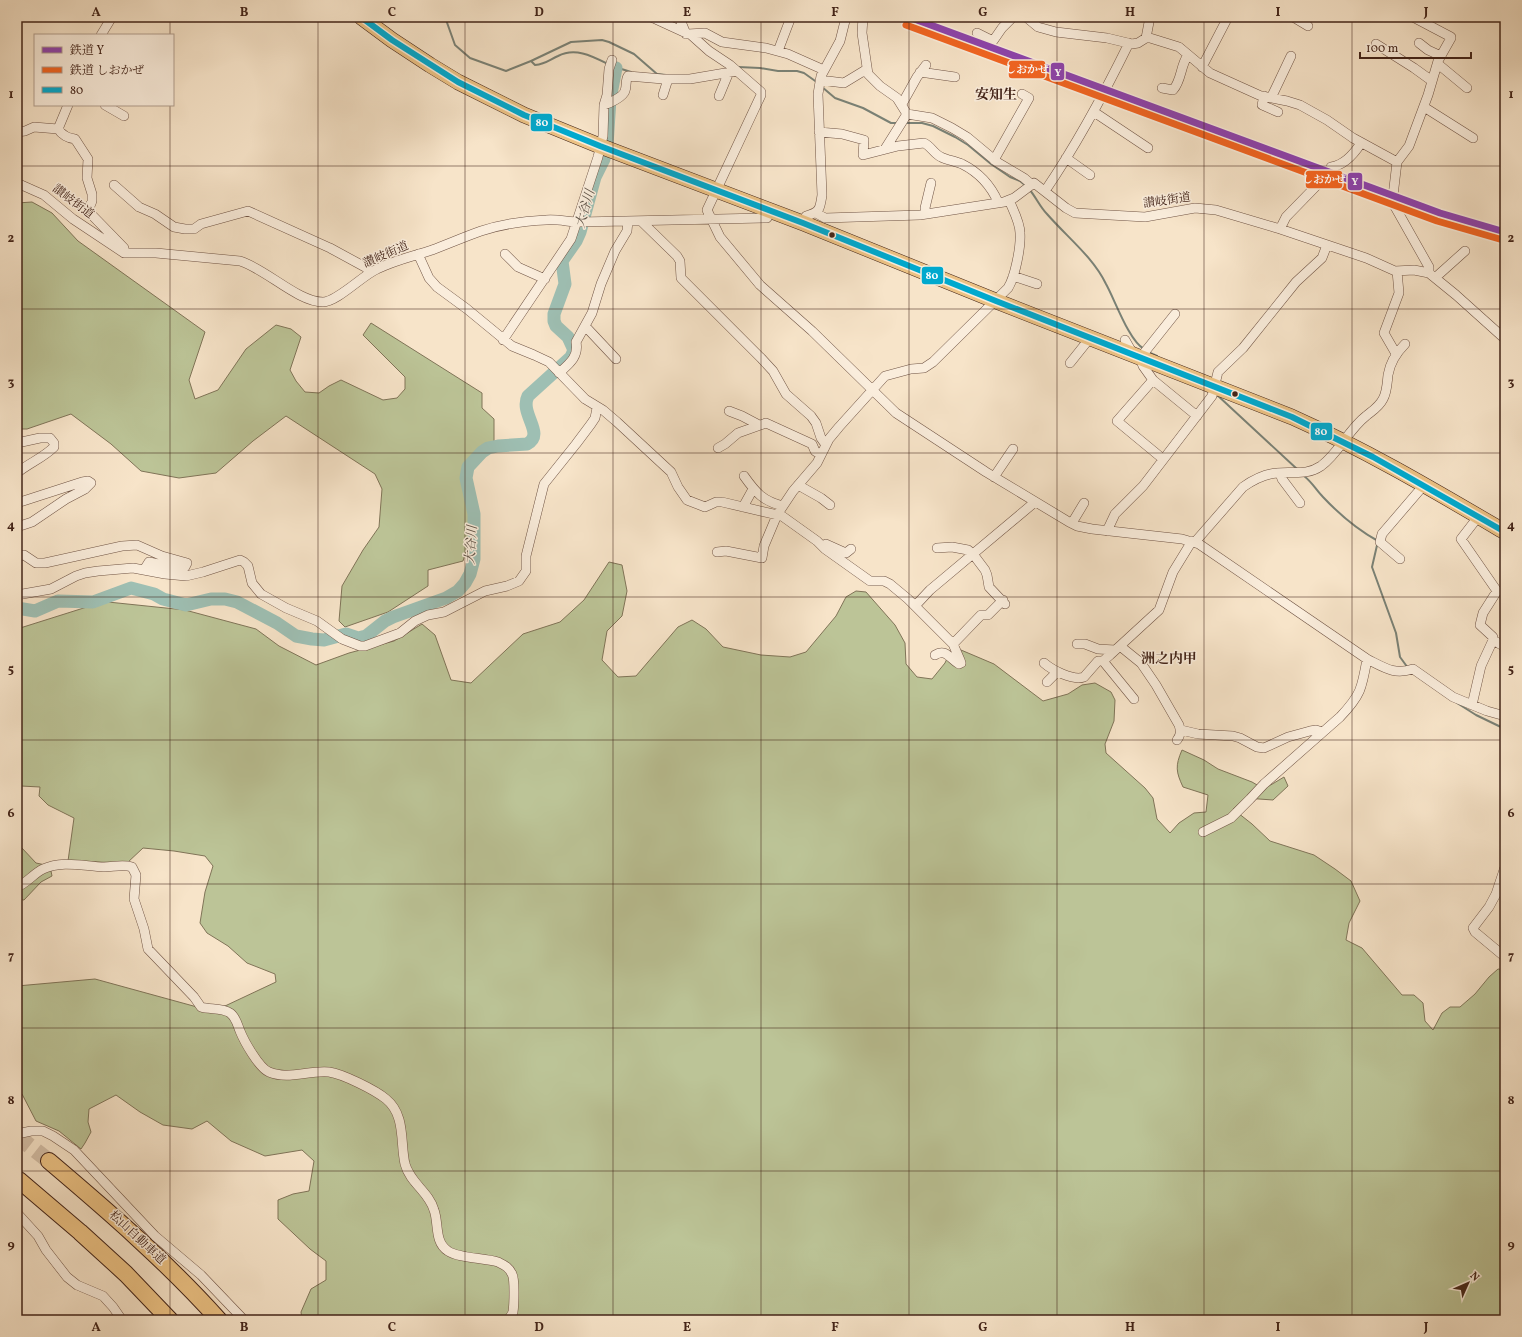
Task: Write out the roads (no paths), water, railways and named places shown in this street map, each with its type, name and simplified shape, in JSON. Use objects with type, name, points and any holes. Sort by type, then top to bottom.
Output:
[{"type":"highway","points":[[361,17],[392,40],[458,82],[524,115],[600,146],[803,223],[996,302],[1292,417],[1344,441],[1505,532]]},
{"type":"highway","name":"松山自動車道","points":[[49,1162],[107,1210],[168,1267],[219,1320]]},
{"type":"highway","points":[[19,1180],[126,1274],[170,1320]]},
{"type":"street","points":[[102,34],[112,17]]},
{"type":"street","points":[[651,17],[688,34],[733,72],[759,89],[761,95],[707,210],[720,237],[760,286],[812,330],[896,413],[994,477],[1077,526],[1193,541],[1301,615],[1313,621],[1367,660],[1387,670],[1396,672],[1404,672],[1414,669],[1453,697],[1505,716]]},
{"type":"street","points":[[679,17],[688,34]]},
{"type":"street","points":[[778,51],[792,17]]},
{"type":"street","points":[[803,223],[806,216],[816,213],[820,208],[822,195],[818,94],[820,80],[840,41],[846,17]]},
{"type":"street","points":[[862,17],[862,33],[867,57],[867,69],[870,77],[897,98],[907,114],[885,149]]},
{"type":"street","points":[[977,33],[993,41],[1002,28],[1013,17]]},
{"type":"street","points":[[1026,17],[1038,27],[1046,30],[1107,38],[1129,43],[1138,43],[1146,38],[1150,38],[1179,47],[1210,73],[1268,97],[1300,105],[1327,120],[1360,143],[1397,162]]},
{"type":"street","points":[[1146,38],[1150,17]]},
{"type":"street","points":[[1202,67],[1228,17]]},
{"type":"street","points":[[1292,17],[1308,26]]},
{"type":"street","points":[[1413,17],[1451,36],[1451,38],[1439,60],[1424,107],[1409,146],[1397,162],[1393,201],[1432,275],[1505,339]]},
{"type":"street","points":[[688,34],[705,33],[722,42],[778,51],[824,70]]},
{"type":"street","points":[[1045,191],[1094,112],[1129,43]]},
{"type":"street","points":[[1419,43],[1439,60],[1467,88]]},
{"type":"street","points":[[1376,44],[1432,81]]},
{"type":"street","points":[[1162,88],[1172,90],[1175,87],[1179,81],[1184,60],[1188,55]]},
{"type":"street","points":[[1278,112],[1262,105],[1291,56]]},
{"type":"street","points":[[503,340],[571,240],[581,222],[603,136],[604,105],[607,95],[609,69],[612,60]]},
{"type":"street","points":[[820,80],[844,83],[867,69]]},
{"type":"street","points":[[902,104],[923,69],[955,77]]},
{"type":"street","points":[[604,105],[614,102],[623,95],[625,92],[626,78],[628,76],[668,79],[701,78],[733,72]]},
{"type":"street","points":[[719,96],[733,72]]},
{"type":"street","points":[[663,95],[668,79]]},
{"type":"street","points":[[994,160],[1029,98],[1022,94]]},
{"type":"street","points":[[58,129],[68,106]]},
{"type":"street","points":[[107,106],[124,116]]},
{"type":"street","points":[[1424,107],[1474,138]]},
{"type":"street","points":[[1094,112],[1148,148]]},
{"type":"street","name":"讃岐街道","points":[[907,114],[932,118],[952,128],[967,137],[994,160],[1024,178],[1031,184],[1034,183],[1071,211],[1081,214],[1145,217],[1206,208],[1234,214],[1280,229],[1366,258],[1389,269],[1397,271],[1414,270],[1432,275]]},
{"type":"street","points":[[17,132],[25,131],[34,127],[58,129]]},
{"type":"street","points":[[58,129],[61,134],[75,139],[88,159],[87,178],[92,194],[92,201],[88,211],[129,253]]},
{"type":"street","points":[[819,132],[842,134],[864,140],[863,155],[898,146],[924,143],[927,144],[938,156],[962,164],[977,173],[998,202]]},
{"type":"street","points":[[1331,167],[1336,166],[1352,156],[1360,143]]},
{"type":"street","points":[[1066,158],[1090,175]]},
{"type":"street","points":[[1280,229],[1286,216],[1323,179]]},
{"type":"street","name":"讃岐街道","points":[[17,183],[44,195],[73,219],[124,253],[156,252],[240,261],[251,264],[306,298],[324,302],[335,298],[371,272],[397,260],[500,226],[518,222],[549,220],[581,222],[767,218],[772,211]]},
{"type":"street","points":[[926,214],[925,208],[931,184]]},
{"type":"street","points":[[816,213],[825,218],[926,214],[1009,200],[1014,198],[1031,184]]},
{"type":"street","points":[[114,185],[139,207],[154,214],[174,227],[194,229],[201,224],[248,211],[330,248],[365,267],[371,272]]},
{"type":"street","points":[[717,552],[726,551],[762,558],[764,546],[783,506],[817,463],[826,444],[839,427],[872,390],[885,376],[911,369],[924,368],[933,362],[996,302],[1008,288],[1013,276],[1021,234],[1018,221],[1009,200]]},
{"type":"street","points":[[641,220],[677,256],[680,261],[681,278],[761,358],[773,371],[786,394],[811,416],[826,444]]},
{"type":"street","points":[[559,373],[574,358],[577,348],[576,342],[592,313],[601,284],[615,251],[627,231],[628,221]]},
{"type":"street","points":[[1107,531],[1115,514],[1143,486],[1212,396],[1218,372],[1243,348],[1296,282],[1322,258],[1327,245]]},
{"type":"street","points":[[1432,275],[1465,251]]},
{"type":"street","points":[[418,254],[426,275],[437,287],[467,309],[503,340],[512,346],[549,362],[585,399],[597,408],[603,410],[671,472],[678,487],[687,500],[705,507],[716,502],[722,502],[782,516],[870,581],[884,581],[890,584],[915,606],[953,644],[960,663],[959,664],[946,653],[942,652],[935,654]]},
{"type":"street","points":[[505,254],[518,267],[545,279]]},
{"type":"street","points":[[1395,356],[1384,333],[1399,293],[1397,271]]},
{"type":"street","points":[[1013,276],[1037,284]]},
{"type":"street","points":[[1137,357],[1175,314]]},
{"type":"street","points":[[585,326],[616,359]]},
{"type":"street","points":[[1070,363],[1090,338]]},
{"type":"street","points":[[1124,340],[1153,380],[1197,416]]},
{"type":"street","points":[[1044,663],[1052,670],[1080,679],[1090,672],[1098,661],[1103,661],[1159,610],[1173,572],[1193,541],[1244,487],[1253,480],[1262,476],[1280,473],[1293,474],[1313,470],[1321,466],[1331,457],[1356,425],[1378,407],[1382,401],[1385,395],[1390,368],[1395,356],[1406,344]]},
{"type":"street","points":[[1153,380],[1117,421],[1163,459]]},
{"type":"street","points":[[17,595],[51,589],[85,573],[133,568],[186,576],[240,560],[248,566],[252,583],[255,588],[269,600],[300,615],[317,621],[342,639],[360,646],[370,645],[384,638],[400,633],[415,621],[428,615],[444,612],[485,591],[507,586],[519,581],[526,571],[526,556],[544,484],[591,424],[595,418],[597,408]]},
{"type":"street","points":[[728,411],[760,425]]},
{"type":"street","points":[[718,448],[738,433],[766,423],[812,444],[815,451],[820,455]]},
{"type":"street","points":[[17,443],[45,437],[50,438],[54,443],[54,447],[47,454],[17,472]]},
{"type":"street","points":[[994,477],[1013,449]]},
{"type":"street","points":[[1280,473],[1282,479],[1300,503]]},
{"type":"street","points":[[744,476],[761,497],[783,506]]},
{"type":"street","points":[[17,502],[82,482],[88,481],[91,483],[85,489],[66,499],[36,519],[17,527]]},
{"type":"street","points":[[1400,559],[1380,542],[1382,534],[1424,485]]},
{"type":"street","points":[[798,486],[821,498],[830,505]]},
{"type":"street","points":[[743,507],[753,489]]},
{"type":"street","points":[[915,606],[930,590],[1035,502]]},
{"type":"street","points":[[1072,523],[1084,503]]},
{"type":"street","points":[[1478,517],[1461,539],[1497,591],[1483,613],[1480,625],[1493,637],[1493,640],[1505,647]]},
{"type":"street","points":[[820,544],[824,543],[846,553],[851,549]]},
{"type":"street","points":[[17,556],[24,555],[36,563],[45,563],[122,546],[137,545],[162,556],[185,561],[187,563],[182,569],[149,562],[146,564],[144,570]]},
{"type":"street","points":[[937,548],[952,547],[968,550],[974,554],[985,570],[989,587],[1005,603],[988,615],[981,615],[953,644]]},
{"type":"street","points":[[1472,705],[1481,666],[1493,640]]},
{"type":"street","points":[[1076,644],[1085,644],[1098,649],[1117,648],[1141,663],[1167,703],[1181,730],[1180,737],[1177,740]]},
{"type":"street","points":[[1203,832],[1230,818],[1264,784],[1340,717],[1357,697],[1362,687],[1367,660]]},
{"type":"street","points":[[1103,661],[1134,699]]},
{"type":"street","points":[[1047,682],[1057,672]]},
{"type":"street","points":[[1181,730],[1198,734],[1233,736],[1240,738],[1257,748],[1264,748],[1288,737],[1310,731],[1316,730],[1322,732]]},
{"type":"street","points":[[17,886],[43,869],[56,865],[70,864],[132,867],[136,875],[134,899],[144,929],[148,949],[194,997],[201,1007],[227,1011],[231,1014],[236,1020],[244,1040],[257,1061],[264,1069],[274,1074],[283,1076],[329,1072],[369,1089],[386,1099],[391,1105],[399,1119],[406,1168],[415,1183],[431,1202],[434,1209],[440,1244],[449,1252],[498,1262],[505,1266],[512,1274],[514,1284],[513,1310],[508,1320]]},
{"type":"street","points":[[1505,867],[1496,894],[1490,906],[1473,928],[1475,932],[1505,957]]},
{"type":"street","points":[[17,1134],[31,1131],[43,1131],[74,1150],[156,1236],[201,1275],[244,1320]]},
{"type":"street","points":[[17,1213],[38,1236],[46,1250],[67,1277],[77,1285],[103,1296],[122,1320]]},
{"type":"waterway","points":[[445,17],[455,45],[470,58],[506,71],[531,61],[535,65],[542,64],[564,53],[571,52],[577,52],[590,56],[608,64]]},
{"type":"waterway","points":[[531,61],[571,42],[602,40],[634,54],[657,74],[666,75]]},
{"type":"waterway","points":[[612,66],[631,72]]},
{"type":"waterway","points":[[738,67],[778,71],[797,71],[804,73],[818,83]]},
{"type":"waterway","name":"大谷川","points":[[607,145],[610,99],[616,68]]},
{"type":"waterway","points":[[822,87],[835,98],[863,108],[891,123],[899,123]]},
{"type":"waterway","points":[[905,123],[922,123],[933,126],[955,137],[968,145],[991,164],[1026,186]]},
{"type":"waterway","name":"大谷川","points":[[17,608],[35,611],[58,601],[93,602],[131,588],[186,605],[211,599],[225,599],[237,602],[277,623],[296,636],[324,640],[346,634],[358,638],[366,636],[385,621],[393,617],[446,598],[458,591],[470,574],[474,559],[474,514],[466,478],[468,467],[482,452],[488,448],[527,444],[532,440],[534,435],[526,403],[528,396],[571,357],[574,350],[568,337],[556,326],[554,321],[554,314],[565,284],[562,261],[576,241],[580,232],[595,177],[604,159]]},
{"type":"waterway","points":[[1029,189],[1055,223],[1087,256],[1101,274],[1133,338],[1138,345],[1144,349]]},
{"type":"waterway","points":[[1148,352],[1157,356]]},
{"type":"waterway","points":[[1216,394],[1297,469]]},
{"type":"waterway","points":[[1304,476],[1342,515],[1356,527],[1378,541],[1372,567],[1396,633],[1400,657],[1408,668]]},
{"type":"waterway","points":[[1457,703],[1476,715],[1505,729]]},
{"type":"tunnel","points":[[17,1136],[49,1161]]},
{"type":"rail line","name":"Y","points":[[909,17],[1440,213],[1505,232]]},
{"type":"rail line","name":"しおかぜ","points":[[906,25],[1437,221],[1503,240]]},
{"type":"district","name":"安知生","points":[[996,95]]},
{"type":"district","name":"洲之内甲","points":[[1169,659]]}]
